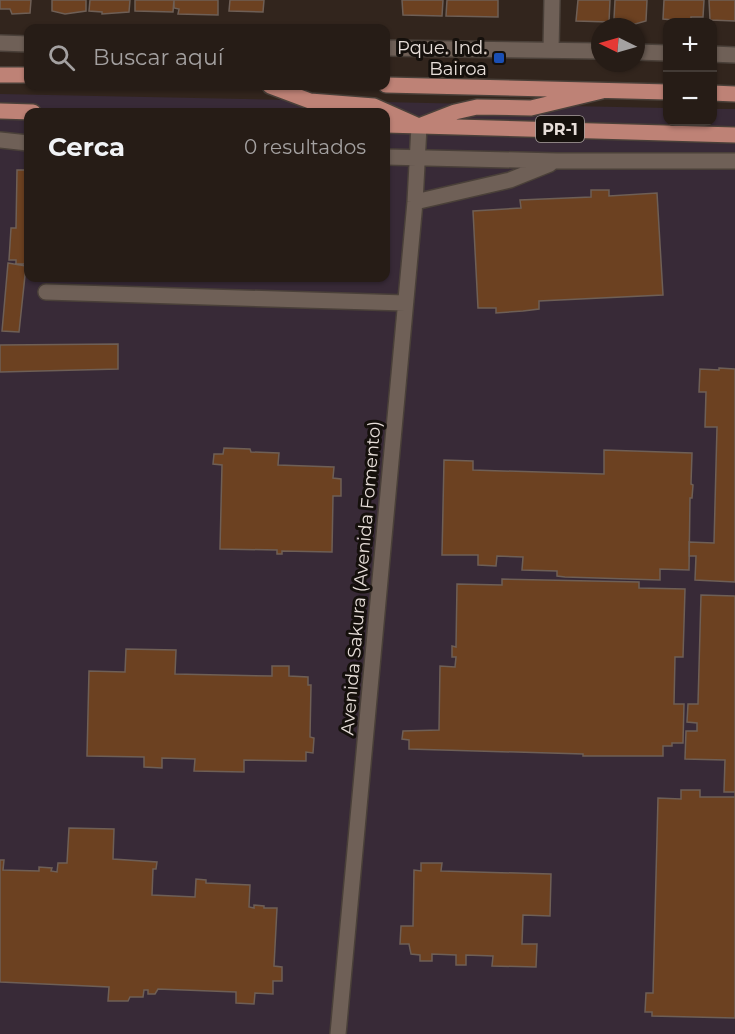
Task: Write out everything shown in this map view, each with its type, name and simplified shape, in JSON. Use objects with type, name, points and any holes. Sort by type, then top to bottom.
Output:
[{"type":"main road","points":[[0,75],[24,75]]},
{"type":"main road","name":"PR-1","points":[[390,85],[663,92]]},
{"type":"main road","points":[[281,90],[310,101],[378,108]]},
{"type":"main road","points":[[390,113],[419,126],[455,112],[477,107],[531,108],[602,91]]},
{"type":"main road","points":[[717,93],[735,94]]},
{"type":"main road","points":[[0,111],[24,112]]},
{"type":"main road","name":"PR-1","points":[[390,125],[735,135]]},
{"type":"street","points":[[551,50],[552,0]]},
{"type":"street","points":[[0,43],[24,44]]},
{"type":"street","points":[[390,48],[591,51]]},
{"type":"street","points":[[645,52],[663,53]]},
{"type":"street","points":[[717,54],[735,55]]},
{"type":"street","name":"Avenida Sakura (Avenida Fomento)","points":[[338,1034],[418,158],[419,126]]},
{"type":"street","points":[[0,140],[24,143]]},
{"type":"street","points":[[390,157],[556,161],[735,161]]},
{"type":"street","points":[[414,202],[510,180],[556,161]]},
{"type":"street","points":[[46,292],[405,303]]},
{"type":"shaded area","points":[[0,94],[663,108],[663,126],[717,126],[717,109],[735,109],[735,1034],[0,1034]]},
{"type":"building","points":[[0,0],[31,0],[30,13],[12,14],[10,9],[0,9]]},
{"type":"building","points":[[52,0],[86,0],[86,11],[65,14],[52,11]]},
{"type":"building","points":[[90,0],[130,0],[129,12],[102,14],[102,12],[89,11]]},
{"type":"building","points":[[135,0],[174,0],[173,12],[135,11]]},
{"type":"building","points":[[174,0],[218,0],[218,15],[178,14],[179,9],[174,8]]},
{"type":"building","points":[[230,0],[264,0],[263,12],[229,11]]},
{"type":"building","points":[[402,0],[443,0],[442,16],[403,15]]},
{"type":"building","points":[[447,0],[498,0],[498,17],[446,16]]},
{"type":"building","points":[[578,0],[610,0],[609,18],[591,18],[591,21],[576,21]]},
{"type":"building","points":[[615,0],[647,0],[646,21],[645,18],[614,18]]},
{"type":"building","points":[[664,0],[704,0],[703,17],[663,18]]},
{"type":"building","points":[[709,0],[735,0],[735,21],[710,18]]},
{"type":"building","points":[[17,170],[24,170],[24,264],[16,264],[16,260],[9,260],[11,228],[16,228]]},
{"type":"building","points":[[591,190],[609,190],[609,196],[657,193],[663,295],[539,301],[539,309],[496,313],[496,308],[478,308],[473,211],[521,208],[520,200],[591,197]]},
{"type":"building","points":[[8,263],[24,266],[19,332],[2,331]]},
{"type":"building","points":[[118,344],[118,369],[0,372],[0,345]]},
{"type":"building","points":[[719,368],[735,369],[735,582],[695,580],[696,556],[689,556],[689,542],[714,543],[717,427],[705,427],[706,392],[699,392],[700,369],[719,370]]},
{"type":"building","points":[[224,448],[279,453],[278,465],[334,467],[333,478],[341,479],[341,496],[333,496],[332,552],[282,551],[282,554],[277,554],[277,550],[220,549],[222,465],[213,464],[214,454],[223,454]]},
{"type":"building","points":[[604,450],[692,453],[691,484],[693,485],[692,498],[690,498],[689,570],[660,569],[660,580],[565,577],[557,576],[557,571],[522,570],[523,557],[497,556],[496,566],[478,565],[478,555],[442,555],[444,460],[473,461],[473,470],[604,474]]},
{"type":"building","points":[[502,579],[639,582],[639,588],[685,589],[683,657],[675,657],[674,704],[684,704],[683,743],[663,746],[663,756],[583,756],[583,754],[409,749],[409,740],[402,739],[403,731],[439,730],[440,666],[455,667],[456,657],[452,657],[452,646],[456,647],[457,584],[502,585]]},
{"type":"building","points":[[701,595],[735,596],[735,792],[724,792],[725,760],[685,759],[686,731],[697,731],[697,723],[687,722],[688,704],[698,704]]},
{"type":"building","points":[[126,649],[176,650],[175,674],[272,676],[272,666],[289,666],[289,676],[308,677],[308,685],[311,685],[310,737],[314,738],[313,753],[306,752],[306,761],[244,760],[244,772],[194,771],[195,759],[162,758],[162,768],[144,767],[144,757],[87,756],[89,671],[125,672]]},
{"type":"building","points":[[681,790],[700,790],[700,797],[735,797],[735,1018],[652,1016],[652,1012],[645,1012],[646,993],[653,993],[658,798],[681,799]]},
{"type":"building","points":[[69,828],[114,829],[113,859],[157,862],[156,869],[153,869],[152,895],[195,897],[196,879],[206,880],[206,883],[250,885],[249,907],[254,908],[254,905],[277,908],[274,966],[282,967],[282,981],[273,981],[273,994],[255,993],[254,1004],[236,1003],[236,992],[158,989],[155,994],[148,994],[148,990],[144,990],[143,997],[130,997],[128,1001],[108,1001],[109,987],[0,982],[0,860],[4,860],[3,870],[39,871],[39,867],[52,868],[51,871],[57,872],[58,863],[67,863]]},
{"type":"building","points":[[421,863],[442,863],[441,871],[551,874],[550,916],[523,915],[522,944],[537,944],[536,967],[492,966],[493,956],[466,955],[466,965],[456,965],[456,955],[432,954],[432,961],[420,961],[420,955],[411,954],[409,944],[400,944],[401,926],[413,926],[414,870],[421,871]]},
{"type":"place","name":"Pque. Ind. Bairoa","points":[[499,58]]}]
